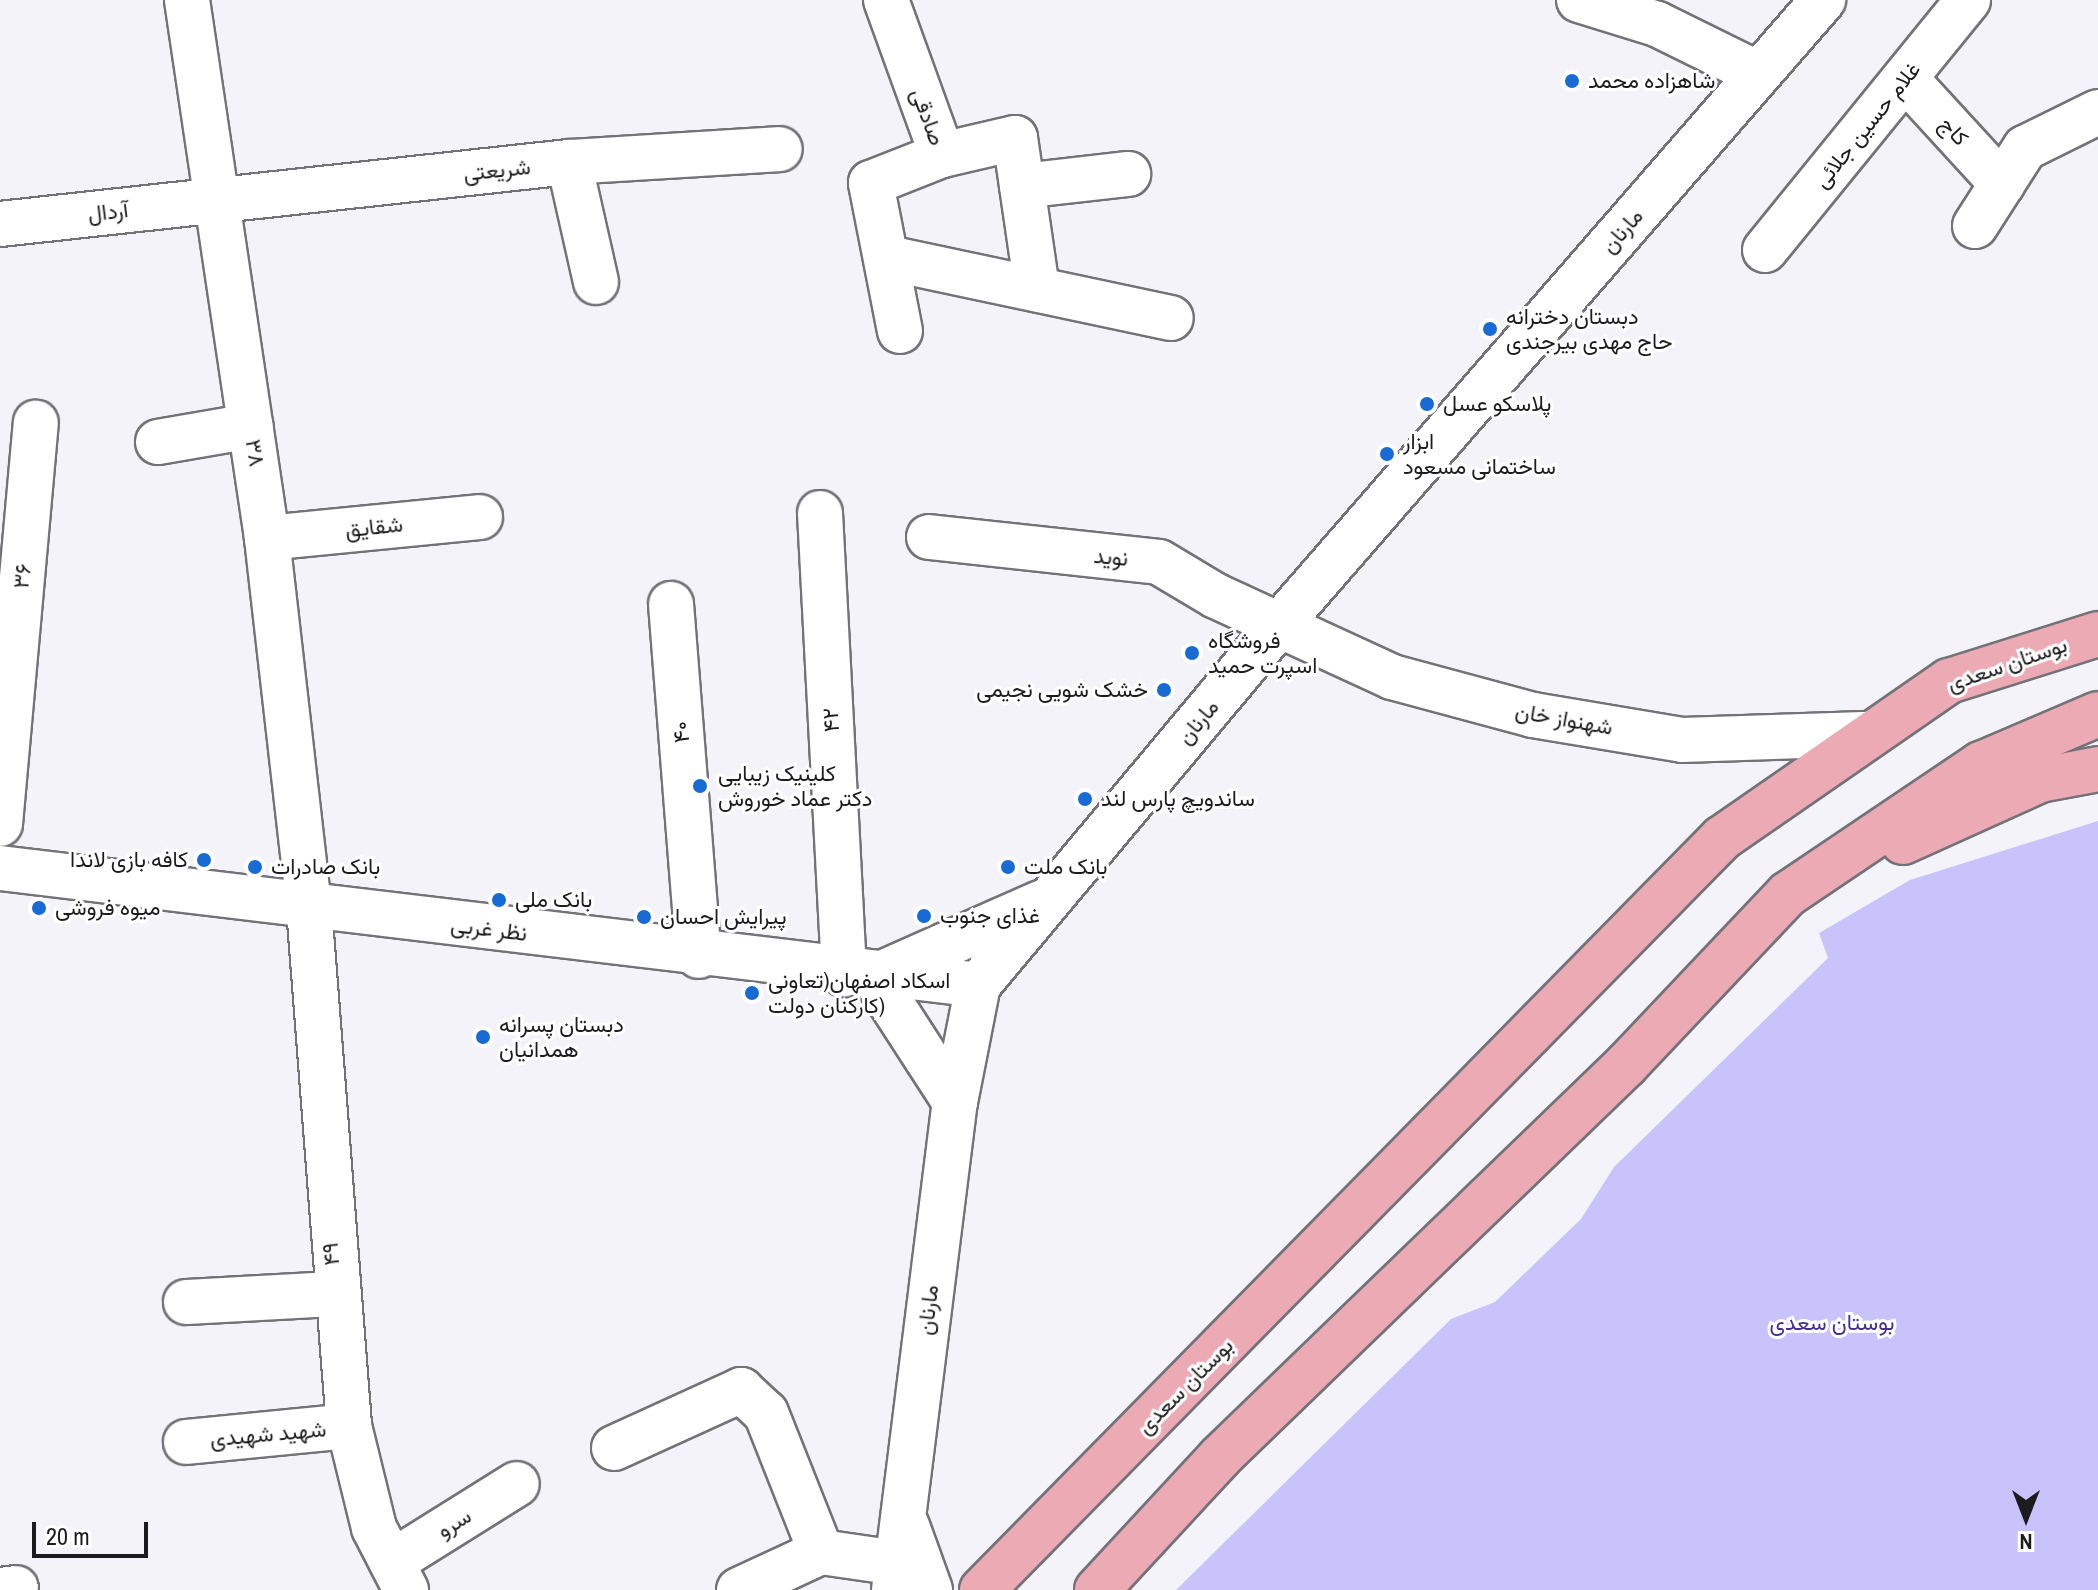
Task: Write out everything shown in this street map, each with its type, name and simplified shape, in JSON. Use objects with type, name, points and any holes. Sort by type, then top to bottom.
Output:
[{"type":"main road","points":[[1949,681],[2047,621],[2098,602]]},
{"type":"main road","name":"بوستان سعدی","points":[[982,1590],[1722,838],[1864,734],[1949,681],[2098,634]]},
{"type":"main road","points":[[1097,1590],[1220,1457],[1627,1064],[1788,894],[1981,764],[2098,714]]},
{"type":"main road","points":[[1788,894],[2040,780],[2098,769]]},
{"type":"street","name":"۳۸","points":[[187,0],[267,538],[309,907]]},
{"type":"street","name":"صادقی","points":[[886,0],[942,155],[1015,138],[1037,289]]},
{"type":"street","points":[[1579,0],[1657,24],[1758,74]]},
{"type":"street","name":"مارنان","points":[[896,1576],[955,1102],[978,985],[1279,625],[1823,0]]},
{"type":"street","name":"غلام حسین جلائی","points":[[1765,250],[1968,0]]},
{"type":"street","name":"کاج","points":[[1905,78],[2002,184]]},
{"type":"street","points":[[1975,226],[2025,148],[2098,112]]},
{"type":"street","name":"شریعتی","points":[[216,199],[569,162],[780,149]]},
{"type":"street","points":[[900,331],[871,183],[942,155]]},
{"type":"street","points":[[569,162],[596,282]]},
{"type":"street","points":[[1022,186],[1128,174]]},
{"type":"street","name":"آردال","points":[[0,224],[216,199]]},
{"type":"street","points":[[888,258],[1171,318]]},
{"type":"street","name":"۳۶","points":[[0,824],[36,423]]},
{"type":"street","points":[[158,442],[251,426]]},
{"type":"street","name":"۴۲","points":[[820,513],[859,975]]},
{"type":"street","name":"شقایق","points":[[267,538],[480,517]]},
{"type":"street","name":"نوید","points":[[929,537],[1159,562],[1279,625]]},
{"type":"street","name":"۴۰","points":[[671,604],[699,956]]},
{"type":"street","name":"شهنواز خان","points":[[1279,625],[1392,677],[1533,715],[1682,740],[1864,734]]},
{"type":"street","name":"نظر غربی","points":[[0,868],[699,956],[978,985]]},
{"type":"street","points":[[955,1102],[859,975],[1050,898]]},
{"type":"street","name":"۴۹","points":[[309,907],[334,1294],[349,1426],[374,1528],[399,1576]]},
{"type":"street","points":[[186,1302],[334,1294]]},
{"type":"street","points":[[614,1448],[741,1390],[766,1413],[821,1552]]},
{"type":"street","name":"شهید شهیدی","points":[[186,1442],[349,1426]]},
{"type":"street","name":"سرو","points":[[399,1576],[517,1484]]},
{"type":"street","points":[[903,1508],[930,1590]]},
{"type":"street","points":[[739,1590],[821,1552],[896,1576]]},
{"type":"green space","name":"بوستان سعدی","points":[[2098,821],[2098,1590],[1176,1590],[1451,1319],[1495,1302],[1581,1219],[1614,1167],[1828,958],[1819,933],[1910,880]]},
{"type":"place","name":"شاهزاده محمد","points":[[1572,81]]},
{"type":"place","name":"دبستان دخترانه حاج مهدی بیرجندی","points":[[1490,329]]},
{"type":"place","name":"پلاسکو عسل","points":[[1427,404]]},
{"type":"place","name":"ابزار ساختمانی مسعود","points":[[1387,454]]},
{"type":"place","name":"فروشگاه اسپرت حمید","points":[[1192,653]]},
{"type":"place","name":"خشک شویی نجیمی","points":[[1164,690]]},
{"type":"place","name":"کلینیک زیبایی دکتر عماد خوروش","points":[[700,786]]},
{"type":"place","name":"ساندویچ پارس لند","points":[[1085,799]]},
{"type":"place","name":"کافه بازی لاندا","points":[[204,860]]},
{"type":"place","name":"بانک صادرات","points":[[255,867]]},
{"type":"place","name":"بانک ملت","points":[[1008,867]]},
{"type":"place","name":"بانک ملی","points":[[499,900]]},
{"type":"place","name":"میوه فروشی","points":[[39,908]]},
{"type":"place","name":"غذای جنوب","points":[[924,916]]},
{"type":"place","name":"پیرایش احسان","points":[[644,917]]},
{"type":"place","name":"اسکاد اصفهان(تعاونی کارکنان دولت)","points":[[752,993]]},
{"type":"place","name":"دبستان پسرانه همدانیان","points":[[483,1037]]}]
